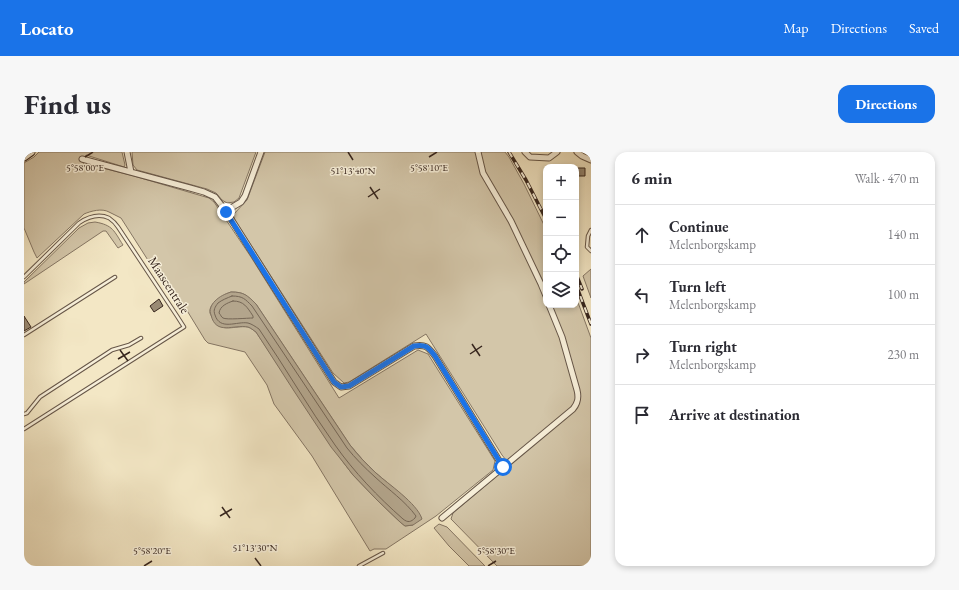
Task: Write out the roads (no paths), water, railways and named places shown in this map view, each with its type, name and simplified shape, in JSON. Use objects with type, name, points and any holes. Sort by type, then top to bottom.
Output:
[{"type":"main road","points":[[24,157],[31,152]]},
{"type":"street","points":[[127,152],[131,172]]},
{"type":"street","points":[[226,212],[241,202],[245,196],[261,152]]},
{"type":"street","points":[[478,152],[483,172],[512,221],[543,289]]},
{"type":"street","points":[[525,152],[528,156],[549,158],[557,152]]},
{"type":"street","points":[[577,152],[591,160]]},
{"type":"street","points":[[82,159],[204,192],[215,197],[334,382],[341,387],[349,386],[414,346],[422,345],[429,348],[503,467]]},
{"type":"street","points":[[442,518],[573,409],[578,403],[578,390],[562,338],[550,308]]},
{"type":"lane","name":"Maascentrale","points":[[24,278],[79,223],[88,217],[99,215],[109,218],[118,227],[184,328],[24,429]]},
{"type":"lane","points":[[591,230],[588,236],[587,247],[591,251]]},
{"type":"lane","points":[[24,335],[115,277]]},
{"type":"lane","points":[[24,414],[40,397],[112,350],[129,345],[141,338]]},
{"type":"lane","points":[[359,566],[383,553]]},
{"type":"water","points":[[231,292],[245,295],[256,304],[350,445],[372,470],[408,500],[422,519],[413,525],[405,526],[353,475],[331,447],[256,332],[251,328],[243,326],[226,328],[221,327],[213,321],[210,311],[212,304],[221,296]]},
{"type":"railway","points":[[509,152],[526,180],[543,213]]},
{"type":"railway","points":[[579,282],[582,289]]},
{"type":"railway","points":[[579,293],[591,324]]}]
